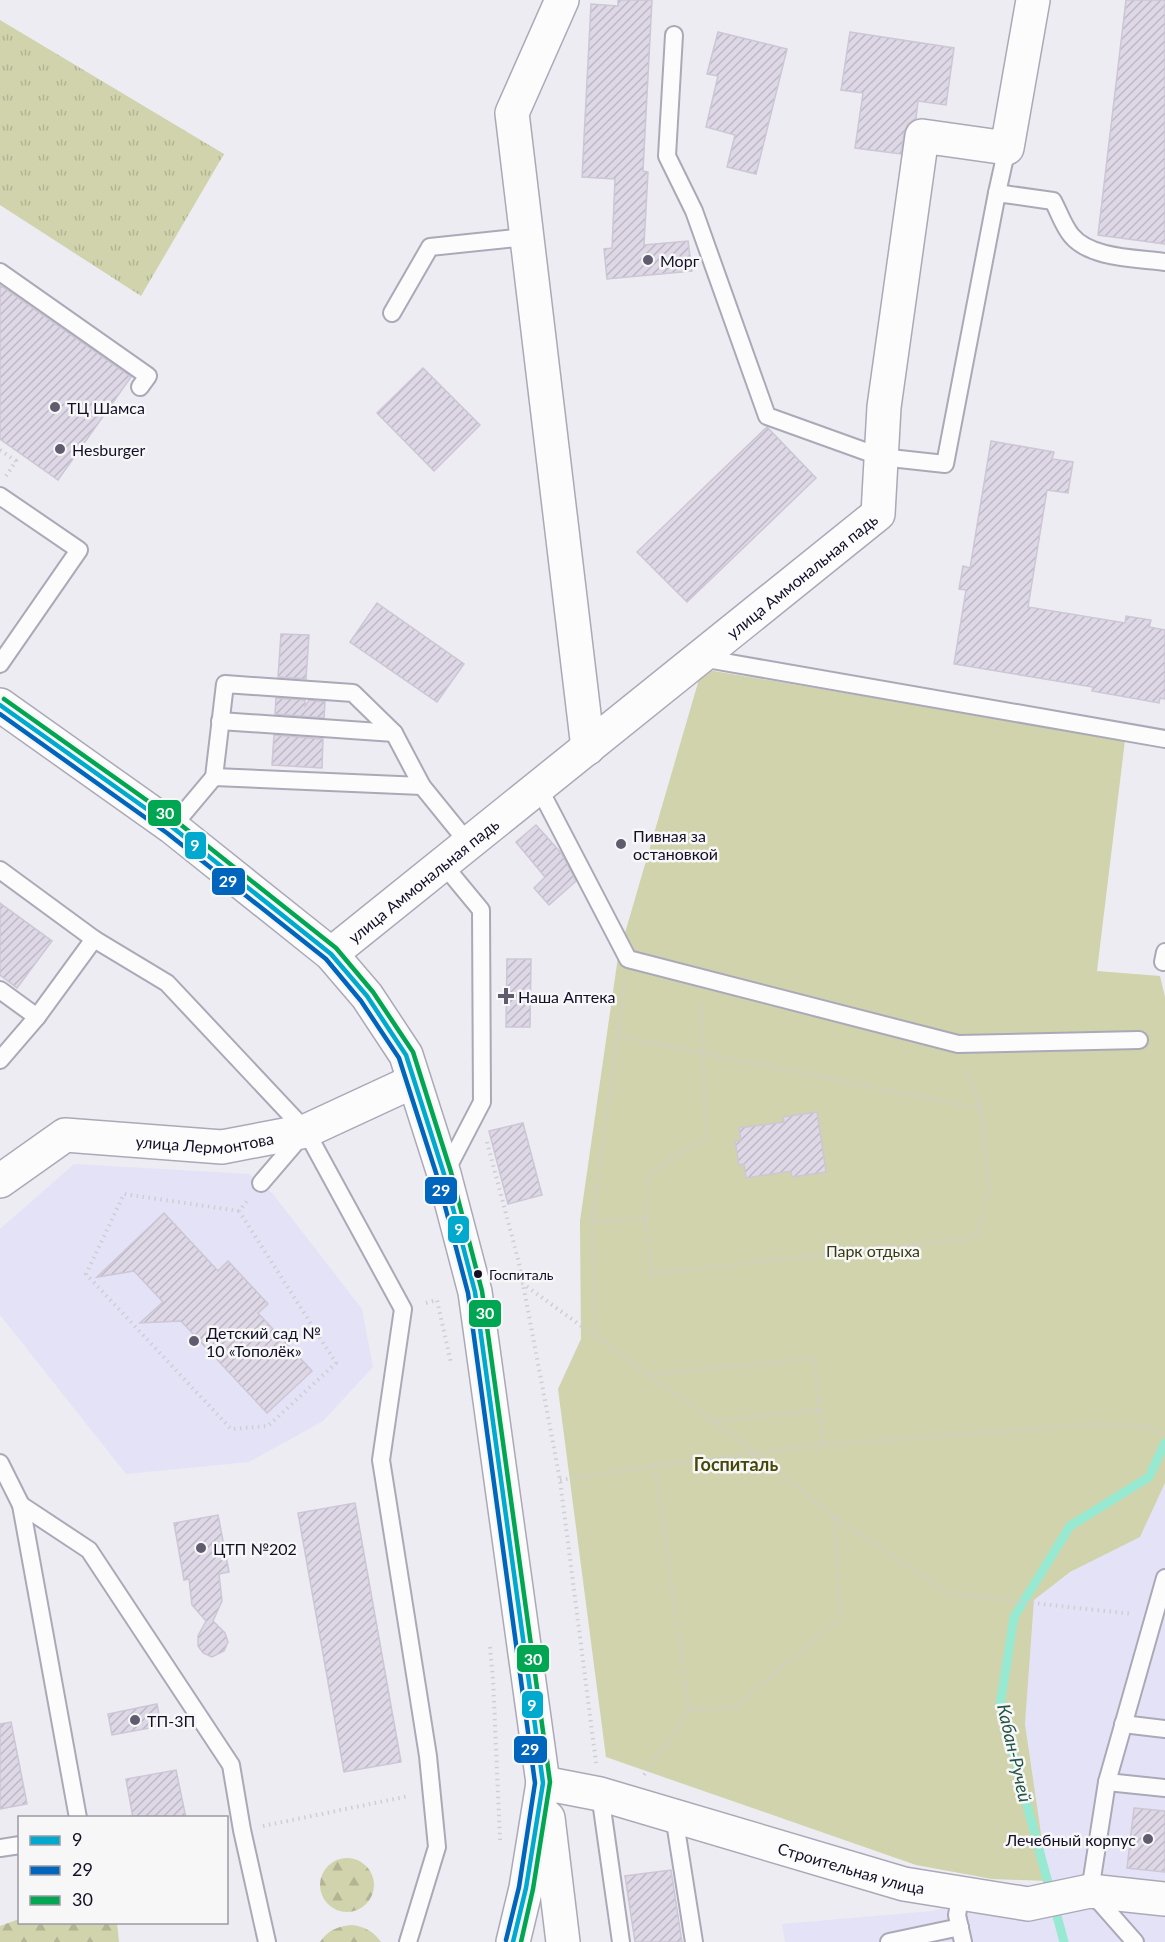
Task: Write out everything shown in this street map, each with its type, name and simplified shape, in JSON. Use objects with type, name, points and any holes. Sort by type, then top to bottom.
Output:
[{"type":"street","points":[[562,0],[512,113],[588,748]]},
{"type":"street","points":[[1007,148],[1033,0]]},
{"type":"street","name":"улица Аммональная падь","points":[[331,954],[878,514],[884,407],[922,136],[1007,148]]},
{"type":"street","points":[[0,705],[172,826],[331,954],[367,996],[406,1055],[444,1174],[475,1292],[563,1942]]},
{"type":"street","name":"улица Лермонтова","points":[[0,1181],[65,1134],[222,1148],[306,1131],[414,1082]]},
{"type":"street","points":[[513,1942],[543,1784]]},
{"type":"street","name":"Строительная улица","points":[[543,1784],[613,1798],[904,1884],[1028,1904],[1078,1894],[1165,1899]]},
{"type":"lane","points":[[674,34],[667,156],[694,211],[766,416],[881,457],[945,464],[1007,148]]},
{"type":"lane","points":[[997,193],[1053,201],[1070,234],[1077,241],[1099,253],[1165,262]]},
{"type":"lane","points":[[392,313],[430,247],[526,237]]},
{"type":"lane","points":[[0,272],[148,376],[140,387]]},
{"type":"lane","points":[[0,664],[79,550],[1,488]]},
{"type":"lane","points":[[700,658],[1163,741]]},
{"type":"lane","points":[[172,826],[214,777],[225,684],[353,693],[394,733],[422,786],[470,844]]},
{"type":"lane","points":[[220,721],[394,733]]},
{"type":"lane","points":[[214,777],[422,786]]},
{"type":"lane","points":[[539,788],[628,959],[958,1044],[1139,1040]]},
{"type":"lane","points":[[444,864],[481,910],[482,1102],[444,1174]]},
{"type":"lane","points":[[0,870],[94,939],[167,983],[306,1131],[403,1309],[381,1460],[428,1756],[437,1848],[408,1942]]},
{"type":"lane","points":[[0,1060],[37,1017],[94,939]]},
{"type":"lane","points":[[0,990],[37,1017]]},
{"type":"lane","points":[[261,1184],[306,1131]]},
{"type":"lane","points":[[0,1463],[21,1505],[78,1816]]},
{"type":"lane","points":[[21,1505],[89,1550],[231,1764],[242,1830],[267,1942]]},
{"type":"lane","points":[[1136,1942],[1078,1894],[1123,1724],[1160,1617],[1165,1578]]},
{"type":"lane","points":[[1123,1724],[1165,1729]]},
{"type":"lane","points":[[1107,1782],[1165,1788]]},
{"type":"lane","points":[[613,1798],[621,1942]]},
{"type":"lane","points":[[674,1816],[694,1942]]},
{"type":"lane","points":[[0,1848],[18,1845]]},
{"type":"lane","points":[[889,1942],[962,1934],[957,1915],[961,1893]]},
{"type":"path","points":[[0,450],[16,461],[1,488]]},
{"type":"path","points":[[596,1336],[592,1221],[628,959]]},
{"type":"path","points":[[700,978],[706,1137],[648,1174],[646,1219],[652,1274],[975,1238],[989,1187],[981,1109],[958,1044]]},
{"type":"path","points":[[618,1036],[981,1109]]},
{"type":"path","points":[[476,1115],[484,1131],[519,1263],[560,1480],[613,1798]]},
{"type":"path","points":[[239,1211],[261,1184]]},
{"type":"path","points":[[124,1194],[239,1211],[336,1363],[268,1426],[231,1429],[86,1274],[124,1194]]},
{"type":"path","points":[[592,1221],[646,1219]]},
{"type":"path","points":[[522,1283],[754,1452],[835,1518],[949,1594],[1160,1617]]},
{"type":"path","points":[[437,1300],[452,1368]]},
{"type":"path","points":[[649,1375],[815,1358],[823,1445]]},
{"type":"path","points":[[712,1421],[819,1410]]},
{"type":"path","points":[[560,1480],[754,1452],[1095,1424],[1145,1426],[1165,1434]]},
{"type":"path","points":[[655,1466],[689,1711]]},
{"type":"path","points":[[613,1798],[689,1711],[735,1707],[840,1618],[835,1518]]},
{"type":"path","points":[[489,1644],[493,1679],[500,1847]]},
{"type":"path","points":[[242,1830],[390,1800]]},
{"type":"shaded area","name":"Детский сад № 10 «Тополёк»","points":[[74,1164],[249,1174],[273,1194],[362,1309],[373,1367],[323,1421],[249,1462],[126,1474],[0,1315],[0,1229]]},
{"type":"shaded area","points":[[1165,1483],[1165,1942],[785,1942],[782,1924],[932,1911],[1048,1881],[1025,1724],[1034,1600],[1070,1572],[1140,1537]]},
{"type":"green space","points":[[0,20],[224,154],[141,296],[0,205]]},
{"type":"green space","name":"Парк отдыха","points":[[702,669],[1125,740],[1097,971],[1160,976],[1165,997],[1165,1483],[1140,1537],[1070,1572],[1034,1600],[1025,1724],[1048,1881],[992,1879],[916,1865],[606,1757],[558,1389],[581,1339],[580,1221],[618,957]]},
{"type":"green space","points":[[342,1858],[352,1858],[366,1866],[372,1875],[374,1885],[372,1895],[366,1904],[352,1912],[342,1912],[325,1900],[320,1890],[320,1880],[332,1863]]},
{"type":"green space","points":[[18,1919],[18,1924],[117,1924],[119,1942],[0,1942],[0,1926]]},
{"type":"green space","points":[[352,1925],[368,1930],[381,1942],[320,1942],[334,1929]]},
{"type":"building","points":[[618,0],[652,0],[643,171],[648,172],[644,245],[688,241],[692,271],[607,279],[604,249],[612,248],[615,179],[582,177],[591,4],[618,6]]},
{"type":"building","points":[[1126,0],[1165,0],[1165,244],[1098,235]]},
{"type":"building","points":[[718,32],[787,49],[756,174],[727,167],[735,135],[706,127],[718,76],[707,74]]},
{"type":"building","points":[[850,32],[954,48],[946,105],[918,101],[916,118],[908,124],[904,133],[901,154],[855,148],[863,93],[841,90]]},
{"type":"building","name":"ТЦ Шамса","points":[[0,285],[131,377],[58,480],[0,439]]},
{"type":"building","points":[[423,368],[480,425],[434,471],[377,413]]},
{"type":"building","points":[[767,427],[816,478],[687,602],[637,552]]},
{"type":"building","points":[[991,441],[1054,452],[1052,459],[1073,462],[1068,493],[1047,490],[1028,607],[1125,623],[1126,616],[1151,620],[1149,627],[1165,630],[1165,699],[1160,698],[1159,703],[1092,691],[1093,687],[954,664],[966,590],[959,589],[963,566],[970,568]]},
{"type":"building","points":[[377,603],[464,664],[437,702],[350,642]]},
{"type":"building","points":[[281,634],[309,635],[306,679],[278,677]]},
{"type":"building","points":[[276,698],[305,700],[305,706],[309,700],[325,702],[324,718],[275,714]]},
{"type":"building","points":[[274,735],[323,739],[322,768],[272,765]]},
{"type":"building","points":[[536,825],[562,854],[576,881],[549,905],[534,888],[545,877],[516,842]]},
{"type":"building","points":[[0,903],[52,941],[17,988],[0,975]]},
{"type":"building","points":[[507,959],[531,959],[530,1027],[506,1027]]},
{"type":"building","points":[[817,1112],[826,1172],[792,1177],[791,1171],[746,1178],[744,1164],[739,1165],[735,1141],[741,1141],[739,1128],[784,1122],[783,1117]]},
{"type":"building","points":[[523,1123],[542,1195],[508,1204],[489,1131]]},
{"type":"building","points":[[164,1213],[218,1271],[228,1261],[268,1304],[258,1313],[312,1371],[267,1413],[181,1321],[140,1323],[163,1302],[134,1271],[97,1277]]},
{"type":"building","points":[[355,1503],[401,1762],[344,1772],[298,1513]]},
{"type":"building","points":[[218,1515],[229,1572],[219,1574],[222,1601],[213,1621],[225,1633],[228,1642],[224,1651],[212,1657],[203,1653],[198,1646],[198,1636],[206,1621],[192,1605],[189,1579],[184,1580],[174,1523]]},
{"type":"building","name":"ТП-3П","points":[[157,1704],[161,1726],[112,1735],[108,1714]]},
{"type":"building","points":[[11,1722],[27,1804],[0,1809],[0,1724]]},
{"type":"building","points":[[176,1770],[186,1816],[133,1816],[126,1779]]},
{"type":"building","name":"Лечебный корпус","points":[[1134,1808],[1165,1811],[1165,1872],[1127,1868]]},
{"type":"building","points":[[671,1870],[682,1942],[635,1942],[625,1876]]},
{"type":"waterway","name":"Кабан-Ручей","points":[[1064,1942],[1000,1705],[1014,1617],[1070,1526],[1149,1477],[1165,1443]]},
{"type":"transit line","name":"30","points":[[4,699],[176,821],[336,948],[373,992],[413,1052],[451,1172],[482,1291],[550,1782],[533,1889],[521,1942]]},
{"type":"transit line","name":"9","points":[[0,705],[172,827],[331,954],[367,996],[406,1055],[444,1174],[475,1292],[543,1783],[526,1888],[513,1942]]},
{"type":"transit line","name":"29","points":[[0,714],[167,833],[326,959],[361,1001],[399,1058],[437,1176],[468,1293],[535,1783],[519,1887],[506,1940]]},
{"type":"place","name":"Морг","points":[[648,260]]},
{"type":"place","name":"ТЦ Шамса","points":[[55,407]]},
{"type":"place","name":"Hesburger","points":[[60,449]]},
{"type":"place","name":"Пивная за остановкой","points":[[621,844]]},
{"type":"place","name":"Наша Аптека","points":[[506,996]]},
{"type":"place","name":"Госпиталь","points":[[478,1274]]},
{"type":"place","name":"Детский сад № 10 «Тополёк»","points":[[194,1341]]},
{"type":"place","name":"ЦТП №202","points":[[201,1548]]},
{"type":"place","name":"ТП-3П","points":[[135,1720]]},
{"type":"place","name":"Лечебный корпус","points":[[1148,1839]]},
{"type":"district","name":"Госпиталь","points":[[736,1464]]}]
